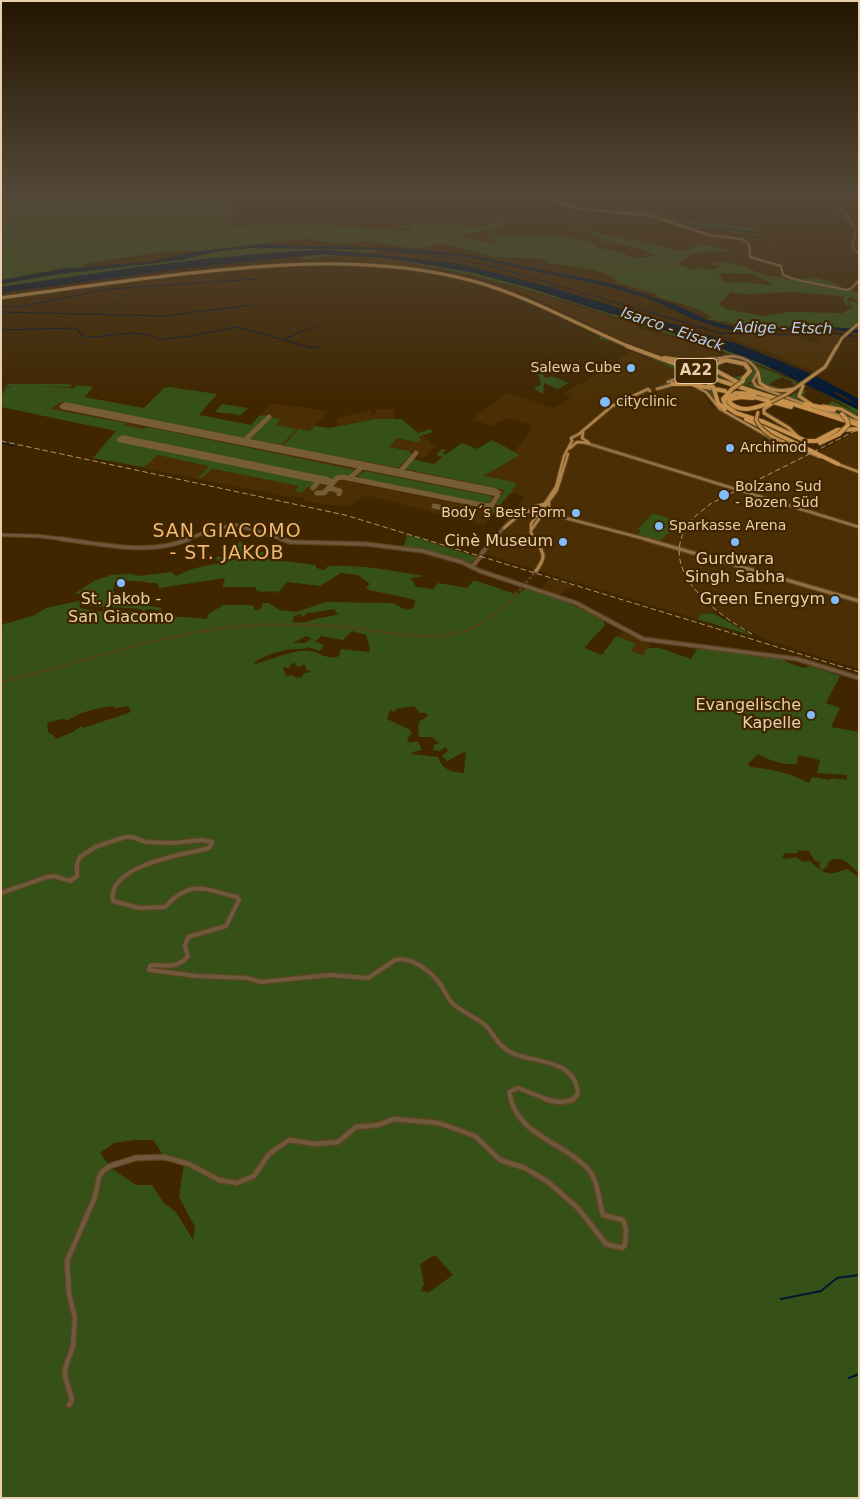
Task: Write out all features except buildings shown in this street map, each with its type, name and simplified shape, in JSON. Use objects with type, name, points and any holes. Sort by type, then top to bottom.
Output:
[{"type":"highway","name":"A22","points":[[1,298],[121,280],[265,265]]},
{"type":"highway","name":"A22","points":[[1,298],[120,281],[287,265]]},
{"type":"highway","name":"A22","points":[[368,265],[438,273],[497,287],[619,342],[680,366],[859,424]]},
{"type":"highway","name":"A22","points":[[383,265],[440,272],[498,287],[531,299],[649,354],[859,424]]},
{"type":"highway","points":[[805,451],[763,431],[756,420],[758,412],[788,395],[829,366],[843,340],[858,326]]},
{"type":"highway","points":[[649,354],[683,361],[721,359],[739,361],[749,365],[752,371],[722,397],[721,402],[727,409],[742,416],[764,422],[802,440],[814,442],[859,424],[841,409],[820,406]]},
{"type":"highway","points":[[742,380],[750,371],[746,364],[726,360],[714,365],[713,369],[732,381],[806,406],[834,410]]},
{"type":"highway","points":[[680,366],[701,377],[713,388],[716,399],[721,406],[838,464]]},
{"type":"highway","points":[[758,372],[760,383],[767,388],[785,391],[800,387]]},
{"type":"highway","points":[[672,384],[691,384],[726,391]]},
{"type":"highway","points":[[788,438],[804,443],[816,444],[846,429],[848,425],[848,421],[842,414],[801,399],[798,394],[800,387]]},
{"type":"highway","points":[[731,390],[834,420],[840,425],[838,432]]},
{"type":"highway","points":[[742,416],[725,402],[728,396],[739,393],[754,394],[830,416]]},
{"type":"highway","points":[[761,399],[737,397],[731,399],[730,402],[734,407],[745,410],[771,403]]},
{"type":"highway","points":[[771,403],[764,409],[765,414],[789,428],[802,440]]},
{"type":"main road","points":[[777,265],[781,266],[783,269],[782,274],[786,277],[827,287],[849,290],[859,280]]},
{"type":"main road","points":[[806,406],[759,388],[754,382],[758,372],[750,362],[734,356],[725,356],[689,375],[612,406],[575,437],[571,438],[859,527]]},
{"type":"main road","points":[[655,388],[672,384],[687,384],[700,388],[706,392],[720,409],[773,439],[859,472]]},
{"type":"main road","points":[[533,520],[549,502],[558,487],[570,448],[583,433],[615,406],[649,390]]},
{"type":"main road","points":[[583,433],[582,438],[589,443]]},
{"type":"main road","points":[[559,515],[549,508],[549,502],[558,480],[564,456],[577,440]]},
{"type":"main road","points":[[570,448],[577,442],[589,443]]},
{"type":"main road","points":[[532,507],[549,502]]},
{"type":"main road","points":[[504,528],[525,510],[535,513],[531,531],[544,554],[543,562],[536,571]]},
{"type":"main road","points":[[542,510],[859,601]]},
{"type":"main road","points":[[531,531],[534,522],[542,510]]},
{"type":"main road","points":[[531,531],[541,516],[559,515]]},
{"type":"street","points":[[472,567],[522,509],[532,507],[542,510]]},
{"type":"street","points":[[522,509],[542,510]]},
{"type":"street","points":[[1,535],[38,536],[122,547],[162,547],[180,544],[213,529],[236,525],[291,542],[320,544],[357,543],[432,553],[576,603],[623,630],[649,641],[695,645],[795,659],[859,678]]},
{"type":"street","points":[[1,893],[47,877],[54,876],[70,880],[77,876],[77,864],[80,857],[96,847],[125,837],[132,837],[146,842],[173,843],[202,840],[212,842],[210,847],[206,849],[138,868],[123,877],[116,886],[112,898],[113,901],[139,908],[162,908],[168,906],[177,894],[195,887],[238,897],[239,900],[226,926],[188,938],[185,946],[188,956],[182,964],[176,966],[150,966],[149,970],[197,976],[247,978],[261,982],[270,982],[289,978],[330,975],[368,978],[385,964],[402,958],[415,962],[434,978],[451,1002],[484,1024],[490,1030],[496,1042],[506,1050],[514,1055],[550,1061],[573,1079],[576,1083],[578,1094],[572,1101],[563,1104],[518,1088],[510,1092],[510,1102],[515,1111],[539,1136],[586,1168],[594,1178],[603,1215],[623,1220],[626,1229],[625,1245],[622,1248],[606,1244],[578,1208],[548,1182],[525,1168],[500,1160],[475,1136],[429,1122],[409,1122],[394,1119],[378,1125],[356,1127],[338,1142],[324,1144],[290,1140],[269,1154],[254,1176],[237,1183],[220,1180],[175,1159],[136,1158],[124,1160],[110,1166],[98,1177],[95,1197],[81,1232],[66,1261],[74,1318],[73,1346],[65,1369],[65,1376],[72,1400],[69,1406]]},
{"type":"shaded area","points":[[394,265],[418,265],[435,268]]},
{"type":"shaded area","points":[[510,286],[720,353],[710,359],[700,360],[661,356],[612,336],[559,309],[508,287]]},
{"type":"shaded area","points":[[817,334],[842,335],[835,348],[830,349],[832,351],[825,364],[815,372],[771,353],[736,341],[732,335],[792,335],[814,343],[821,342]]},
{"type":"shaded area","points":[[630,351],[682,372],[671,377],[674,384],[688,386],[701,391],[711,406],[775,441],[812,456],[859,430],[859,669],[767,640],[729,620],[717,611],[702,614],[697,619],[484,554],[523,512],[518,507],[525,496],[512,493],[484,525],[369,496],[362,497],[348,507],[308,502],[303,501],[304,498],[290,497],[93,458],[116,431],[1,407],[1,395],[10,387],[57,387],[91,390],[85,397],[144,408],[149,405],[251,425],[271,403],[328,411],[303,438],[434,464],[520,455],[515,451],[532,428],[531,425],[507,418],[491,426],[472,419],[507,393],[555,408],[571,397],[564,393],[613,365]]},
{"type":"shaded area","points":[[376,409],[395,409],[394,419],[375,419],[337,426],[338,418],[371,410],[371,415],[375,415]]},
{"type":"shaded area","points":[[423,435],[431,442],[429,443],[436,445],[423,458],[417,457],[419,453],[389,447],[397,438],[416,442],[417,437]]},
{"type":"shaded area","points":[[549,579],[574,586],[558,595],[542,589]]},
{"type":"shaded area","points":[[621,633],[651,644],[644,655],[631,651],[635,644],[618,637]]},
{"type":"green space","points":[[1,265],[84,265],[84,268],[63,268],[1,280]]},
{"type":"green space","points":[[138,265],[163,265],[1,287],[1,282],[26,277]]},
{"type":"green space","points":[[422,265],[433,265],[474,273],[530,288],[594,309],[625,316],[646,325],[712,345],[760,363],[796,380],[736,356],[573,303],[453,271]]},
{"type":"green space","points":[[563,265],[680,265],[695,270],[698,267],[714,270],[720,266],[715,265],[736,265],[775,277],[812,278],[806,275],[859,293],[859,303],[850,297],[847,300],[850,306],[848,307],[843,300],[844,296],[792,292],[746,294],[731,292],[719,304],[726,309],[762,316],[789,312],[843,313],[852,307],[849,300],[859,304],[859,329],[829,327],[747,328],[725,321],[720,322],[709,319],[712,318],[700,310],[663,299],[656,296],[656,294],[617,283],[612,278],[595,270]],"holes":[[[718,273],[753,274],[776,286],[742,282],[725,283]]]},
{"type":"green space","points":[[515,295],[699,376],[713,388],[716,400],[724,409],[744,422],[720,409],[709,395],[693,385],[671,383],[655,387],[687,376],[668,382],[667,380],[683,373],[615,342],[599,339],[600,336]]},
{"type":"green space","points":[[661,357],[692,362],[729,358],[744,360],[756,370],[753,381],[746,384],[749,385],[753,382],[761,389],[771,393],[728,378],[721,374],[715,369],[715,364],[721,362],[717,364],[721,365],[717,369],[720,370],[719,372],[737,381],[733,378],[746,374],[747,371],[743,369],[745,367],[727,361],[729,360],[715,363],[713,369],[731,381]]},
{"type":"green space","points":[[755,365],[795,381],[799,385],[791,384],[793,382],[782,377],[769,384],[779,388],[778,390],[793,390],[786,395],[790,396],[799,391],[799,398],[813,406],[782,395],[781,392],[778,393],[756,385],[757,375],[761,384],[759,369]]},
{"type":"green space","points":[[538,374],[543,374],[545,378],[552,376],[569,383],[558,389],[544,383],[543,394],[534,389],[541,384]]},
{"type":"green space","points":[[8,384],[67,384],[73,385],[69,387],[29,386],[73,388],[77,385],[93,387],[84,397],[144,408],[164,388],[169,387],[217,394],[199,415],[251,425],[260,415],[281,419],[276,425],[297,429],[281,445],[61,402],[51,409],[126,423],[124,425],[143,429],[148,427],[356,470],[350,477],[338,477],[329,485],[321,484],[316,489],[308,487],[301,493],[295,491],[299,486],[214,469],[211,469],[202,478],[198,478],[209,466],[158,455],[144,467],[93,458],[116,431],[1,407],[1,395],[8,388],[14,386],[8,387],[1,393]]},
{"type":"green space","points":[[803,389],[806,391],[803,397],[811,403],[827,406],[832,401],[854,411],[817,390],[859,410],[857,413],[859,419],[841,409],[859,421],[834,414],[859,423],[767,393],[780,396],[774,393],[823,410],[817,407],[842,414],[831,409],[813,405],[799,395]]},
{"type":"green space","points":[[222,404],[248,408],[241,415],[215,412]]},
{"type":"green space","points":[[375,419],[402,419],[418,433],[430,429],[433,432],[418,437],[421,440],[416,442],[397,438],[390,447],[409,451],[412,454],[398,468],[283,446],[299,429],[309,431],[315,426],[330,428]]},
{"type":"green space","points":[[492,440],[520,455],[483,476],[514,482],[517,485],[484,523],[505,490],[406,469],[413,459],[434,464],[443,457],[436,455],[442,449],[446,449],[443,453],[445,455],[462,443],[477,449]]},
{"type":"green space","points":[[365,471],[491,496],[492,498],[489,502],[483,504],[359,478],[358,475]]},
{"type":"green space","name":"Sparkasse Arena","points":[[653,513],[680,522],[659,542],[637,535],[641,531],[638,529]]},
{"type":"green space","points":[[404,534],[477,557],[470,564],[446,555],[403,548],[407,536]]},
{"type":"green space","points":[[239,542],[242,542],[242,553],[268,552],[266,559],[316,565],[316,568],[325,570],[328,566],[352,566],[425,576],[411,578],[416,587],[433,589],[438,583],[467,588],[474,580],[518,595],[526,587],[569,603],[603,620],[605,625],[584,648],[602,655],[616,636],[636,644],[631,651],[643,655],[648,648],[660,648],[691,659],[698,647],[784,659],[786,662],[803,668],[810,666],[840,676],[826,703],[840,708],[831,727],[859,732],[859,873],[842,859],[829,861],[827,867],[822,870],[819,867],[820,862],[815,861],[809,851],[798,850],[798,853],[786,853],[782,856],[785,859],[796,857],[803,862],[810,861],[823,872],[835,873],[847,869],[859,877],[859,1498],[1,1498],[1,625],[35,615],[46,608],[96,597],[95,593],[74,594],[94,581],[111,575],[132,574],[139,576],[171,572],[176,576],[192,569],[227,561],[217,561],[216,557],[232,556],[232,560],[237,559],[238,555],[234,555],[233,549]],"holes":[[[341,573],[358,575],[370,584],[366,587],[369,590],[412,599],[415,601],[414,607],[408,610],[392,603],[326,602],[297,612],[280,610],[268,603],[262,603],[262,607],[259,610],[254,610],[254,607],[251,605],[221,605],[208,614],[207,619],[149,614],[129,615],[137,612],[94,611],[80,608],[79,605],[104,607],[102,609],[111,607],[162,611],[161,608],[138,604],[114,603],[117,594],[113,591],[115,582],[119,581],[157,583],[159,588],[225,578],[222,587],[255,587],[256,590],[262,592],[276,591],[277,594],[287,582],[320,586]],[[334,609],[338,614],[306,622],[292,622],[294,616],[299,614],[304,617],[307,612],[312,613]],[[352,631],[366,635],[370,649],[369,652],[341,649],[339,656],[335,657],[303,651],[254,663],[267,656],[288,650],[308,647],[320,651],[324,645],[310,639],[306,643],[293,643],[306,636],[316,641],[321,636],[343,640]],[[295,663],[300,667],[304,664],[307,670],[311,672],[304,673],[302,677],[296,678],[293,675],[286,676],[283,667],[289,668],[291,664]],[[128,706],[131,712],[83,728],[81,726],[73,732],[56,739],[48,732],[47,723],[62,719],[68,720],[84,712],[101,708]],[[414,706],[420,713],[426,713],[428,716],[420,721],[418,728],[419,737],[432,737],[439,743],[434,745],[433,750],[439,751],[446,747],[448,751],[442,756],[447,761],[466,751],[464,773],[448,770],[442,765],[438,757],[412,754],[412,752],[422,750],[418,741],[409,743],[407,738],[412,734],[410,730],[387,719],[390,710],[396,711],[395,709]],[[758,754],[767,759],[786,764],[797,764],[798,755],[820,760],[817,773],[847,775],[847,780],[812,777],[809,783],[780,772],[750,767],[748,764]],[[135,1140],[153,1140],[164,1156],[184,1163],[179,1197],[195,1227],[193,1240],[176,1212],[164,1203],[152,1185],[136,1185],[112,1169],[100,1153],[114,1143]],[[435,1255],[453,1275],[429,1292],[421,1291],[424,1284],[420,1264]]]},
{"type":"green space","points":[[713,613],[753,636],[697,619],[702,614]]},
{"type":"water","points":[[138,265],[60,274],[1,284],[1,280],[63,269]]},
{"type":"water","points":[[158,265],[218,265],[1,293],[1,287]]},
{"type":"water","points":[[428,265],[465,265],[547,286],[738,344],[814,375],[859,399],[859,406],[839,394],[827,390],[851,405],[859,407],[859,410],[760,363],[712,345],[646,325],[625,316],[611,314],[530,288],[474,273]]},
{"type":"water","name":"Adige - Etsch","points":[[505,265],[519,265],[613,284],[679,306],[707,320],[730,326],[747,328],[829,327],[859,329],[859,333],[826,329],[750,331],[724,329],[693,319],[648,298],[602,285]]},
{"type":"waterway","name":"Adige - Etsch","points":[[485,265],[720,333],[788,335]]},
{"type":"waterway","points":[[224,281],[235,270]]},
{"type":"waterway","points":[[1,307],[19,307],[109,289],[257,279]]},
{"type":"waterway","points":[[109,310],[133,289]]},
{"type":"waterway","points":[[1,312],[164,316],[251,305]]},
{"type":"waterway","points":[[285,339],[315,326]]},
{"type":"waterway","points":[[191,336],[237,327],[313,348],[318,347]]},
{"type":"waterway","points":[[1,330],[74,328],[78,329],[81,335],[89,337],[135,333],[152,336],[160,340],[189,336]]},
{"type":"waterway","name":"Adige - Etsch","points":[[799,334],[832,333],[859,337]]},
{"type":"waterway","name":"Isarco - Eisack","points":[[825,386],[836,396],[859,408]]},
{"type":"waterway","points":[[1,443],[15,446]]},
{"type":"waterway","points":[[781,1299],[821,1291],[837,1278],[859,1275]]},
{"type":"waterway","points":[[849,1378],[859,1374]]},
{"type":"taxiway","points":[[243,442],[269,417]]},
{"type":"taxiway","points":[[399,473],[416,453]]},
{"type":"taxiway","points":[[350,478],[362,467],[369,467]]},
{"type":"taxiway","points":[[317,493],[324,493],[337,478],[343,477],[487,506],[491,505]]},
{"type":"taxiway","points":[[313,488],[320,479]]},
{"type":"taxiway","points":[[329,488],[340,491],[339,494]]},
{"type":"taxiway","points":[[490,508],[498,495],[495,492]]},
{"type":"taxiway","points":[[434,506],[462,512]]},
{"type":"runway","points":[[65,406],[495,492]]},
{"type":"runway","points":[[122,439],[328,481]]},
{"type":"tunnel","points":[[1,682],[162,640],[227,628],[260,625],[306,625],[351,628],[415,636],[453,634],[478,625],[500,610],[536,571]]},
{"type":"railway","points":[[752,634],[722,615],[694,588],[684,573],[679,557],[681,539],[692,519],[710,504],[859,429]]},
{"type":"railway","points":[[1,441],[345,515],[859,672]]},
{"type":"place","name":"Salewa Cube","points":[[631,368]]},
{"type":"place","name":"cityclinic","points":[[605,402]]},
{"type":"place","name":"Archimod","points":[[730,448]]},
{"type":"place","name":"Bolzano Sud - Bozen Süd","points":[[724,495]]},
{"type":"place","name":"Body´s Best Form","points":[[576,513]]},
{"type":"place","name":"Sparkasse Arena","points":[[659,526]]},
{"type":"place","name":"Cinè Museum","points":[[563,542]]},
{"type":"place","name":"Gurdwara Singh Sabha","points":[[735,542]]},
{"type":"place","name":"St. Jakob - San Giacomo","points":[[121,583]]},
{"type":"place","name":"Green Energym","points":[[835,600]]},
{"type":"place","name":"Evangelische Kapelle","points":[[811,715]]},
{"type":"district","name":"SAN GIACOMO - ST. JAKOB","points":[[227,543]]}]
